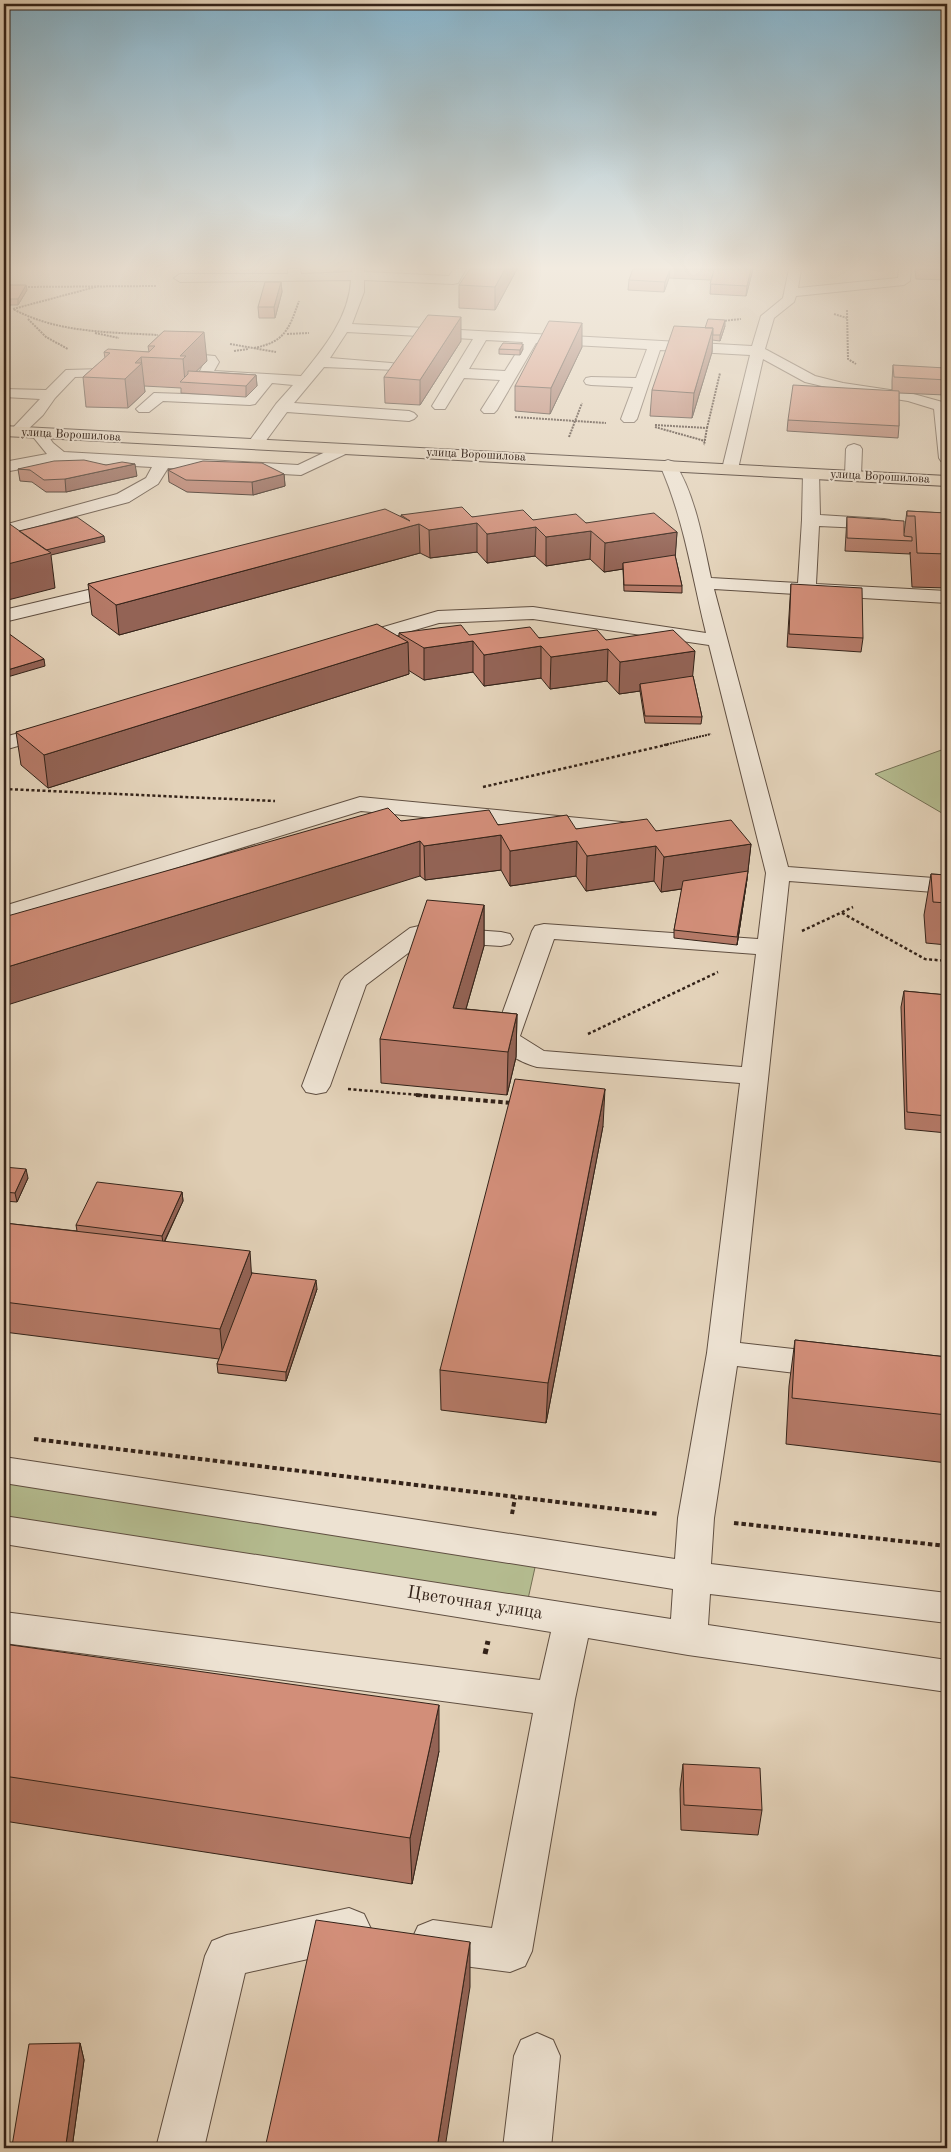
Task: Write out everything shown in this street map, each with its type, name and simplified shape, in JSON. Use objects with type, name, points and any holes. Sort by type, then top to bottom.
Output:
[{"type":"main road","name":"улица Ворошилова","points":[[10,432],[256,443],[947,481]]},
{"type":"street","points":[[10,432],[38,412],[50,395],[71,373],[108,374],[112,369]]},
{"type":"street","points":[[208,369],[205,374],[303,381]]},
{"type":"street","points":[[256,443],[267,424],[313,369]]},
{"type":"street","points":[[440,406],[461,369]]},
{"type":"street","points":[[489,410],[513,369]]},
{"type":"street","points":[[629,419],[647,369]]},
{"type":"street","points":[[730,469],[754,369]]},
{"type":"street","points":[[792,369],[810,379],[843,387],[910,397],[941,406],[946,425],[947,458]]},
{"type":"street","points":[[459,373],[509,376]]},
{"type":"street","points":[[144,409],[159,396],[250,401],[268,379]]},
{"type":"street","points":[[591,380],[642,383]]},
{"type":"street","points":[[4,392],[50,395]]},
{"type":"street","points":[[281,407],[410,416]]},
{"type":"street","points":[[38,433],[60,457]]},
{"type":"street","points":[[4,467],[60,457],[301,470],[346,448]]},
{"type":"street","points":[[853,475],[854,448]]},
{"type":"street","points":[[4,530],[123,498],[152,481],[163,463]]},
{"type":"street","points":[[668,465],[678,487],[682,528],[703,583],[741,727],[762,843],[778,873],[723,1353],[696,1518],[688,1639]]},
{"type":"street","points":[[807,589],[811,520],[811,473]]},
{"type":"street","points":[[4,514],[22,525]]},
{"type":"street","points":[[811,520],[897,525]]},
{"type":"street","points":[[703,583],[947,597]]},
{"type":"street","points":[[4,616],[139,584]]},
{"type":"street","points":[[334,647],[438,617],[533,613],[719,641]]},
{"type":"street","points":[[4,744],[70,724]]},
{"type":"street","points":[[4,914],[360,804],[654,832]]},
{"type":"street","points":[[778,873],[947,886]]},
{"type":"street","points":[[755,1076],[536,1059],[506,1039],[544,931],[769,947]]},
{"type":"street","points":[[316,1086],[354,980],[420,932],[501,939]]},
{"type":"street","points":[[723,1353],[860,1369]]},
{"type":"street","points":[[4,1470],[693,1577],[947,1608]]},
{"type":"street","name":"Цветочная улица","points":[[4,1530],[573,1618],[688,1639],[947,1676]]},
{"type":"street","points":[[180,2148],[227,1956],[347,1929],[510,1951],[555,1699],[573,1618]]},
{"type":"street","points":[[4,1627],[555,1699]]},
{"type":"street","points":[[527,2148],[537,2056]]},
{"type":"path","points":[[703,448],[721,369]]},
{"type":"path","points":[[864,369],[891,395]]},
{"type":"path","points":[[516,417],[707,428]]},
{"type":"path","points":[[629,419],[711,444]]},
{"type":"path","points":[[474,789],[741,727]]},
{"type":"path","points":[[4,789],[282,801]]},
{"type":"path","points":[[841,913],[925,959],[947,961]]},
{"type":"path","points":[[316,1086],[524,1104],[536,1059]]},
{"type":"path","points":[[23,1438],[947,1546]]},
{"type":"green space","points":[[947,748],[947,816],[875,774]]},
{"type":"green space","points":[[4,1482],[536,1563],[528,1599],[4,1517]]},
{"type":"building","points":[[92,369],[135,369],[125,379],[83,377]]},
{"type":"building","points":[[389,369],[427,369],[420,380],[384,377]]},
{"type":"building","points":[[524,369],[560,369],[551,388],[515,386]]},
{"type":"building","points":[[659,369],[701,369],[694,393],[652,390]]},
{"type":"building","points":[[893,369],[946,369],[947,380],[894,377]]},
{"type":"building","points":[[188,371],[256,375],[246,386],[180,382],[188,374]]},
{"type":"building","points":[[793,385],[899,391],[899,426],[788,420]]},
{"type":"building","points":[[84,460],[106,465],[122,462],[135,464],[65,479],[44,480],[30,470],[18,469],[54,461]]},
{"type":"building","points":[[203,461],[262,463],[284,474],[252,482],[186,480],[168,470]]},
{"type":"building","points":[[462,507],[472,517],[523,510],[533,520],[576,514],[586,523],[654,513],[677,532],[605,543],[591,531],[546,537],[536,527],[487,534],[477,523],[429,530],[419,524],[116,605],[88,584],[385,509],[410,521],[401,515]]},
{"type":"building","points":[[907,511],[947,513],[947,554],[917,553],[915,516],[907,516]]},
{"type":"building","points":[[77,517],[104,536],[46,550],[19,531]]},
{"type":"building","points":[[847,517],[904,521],[904,536],[912,537],[912,541],[847,538]]},
{"type":"building","points":[[4,520],[51,553],[4,565]]},
{"type":"building","points":[[675,555],[682,586],[624,585],[623,563]]},
{"type":"building","points":[[791,584],[862,588],[863,638],[789,634]]},
{"type":"building","points":[[377,624],[408,642],[44,755],[16,732]]},
{"type":"building","points":[[461,625],[469,635],[530,627],[539,638],[597,630],[606,640],[673,630],[695,651],[620,662],[608,649],[551,657],[541,646],[484,655],[473,641],[424,648],[399,633]]},
{"type":"building","points":[[8,633],[44,659],[4,671],[4,634]]},
{"type":"building","points":[[693,676],[702,717],[645,716],[640,684]]},
{"type":"building","points":[[388,808],[401,821],[489,810],[498,825],[567,815],[576,829],[647,819],[656,831],[731,820],[751,844],[664,857],[656,846],[587,856],[577,841],[510,851],[501,835],[424,846],[420,841],[4,968],[4,917]]},
{"type":"building","points":[[748,871],[737,937],[674,930],[683,881]]},
{"type":"building","points":[[931,874],[947,875],[947,903],[933,902]]},
{"type":"building","points":[[427,900],[484,905],[453,1008],[517,1014],[508,1052],[380,1039]]},
{"type":"building","points":[[904,991],[947,995],[947,1116],[907,1112]]},
{"type":"building","points":[[515,1079],[605,1089],[548,1383],[440,1370]]},
{"type":"building","points":[[4,1167],[26,1169],[15,1193],[4,1192]]},
{"type":"building","points":[[97,1182],[182,1192],[162,1236],[76,1225]]},
{"type":"building","points":[[4,1223],[250,1251],[220,1329],[4,1302]]},
{"type":"building","points":[[252,1273],[316,1280],[286,1372],[217,1364]]},
{"type":"building","points":[[795,1340],[947,1357],[947,1415],[792,1398]]},
{"type":"building","points":[[4,1644],[439,1705],[410,1838],[4,1776]]},
{"type":"building","points":[[683,1764],[760,1768],[762,1810],[684,1805]]},
{"type":"building","points":[[316,1920],[470,1942],[437,2148],[265,2148]]},
{"type":"building","points":[[80,2043],[66,2144],[12,2146],[29,2044]]}]
